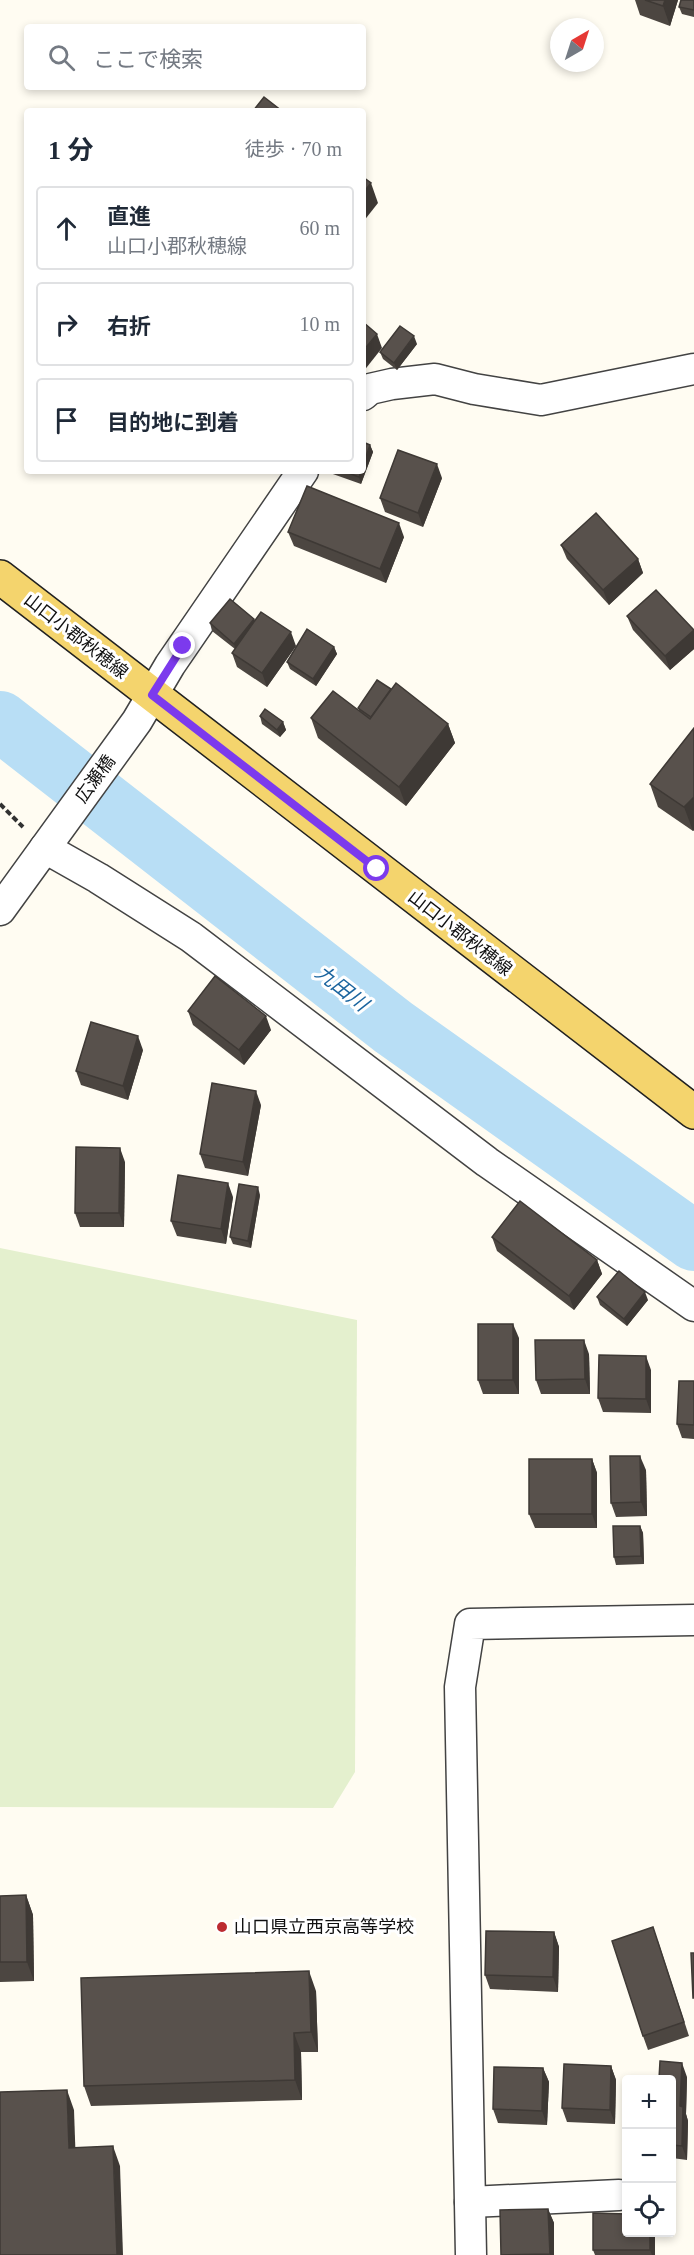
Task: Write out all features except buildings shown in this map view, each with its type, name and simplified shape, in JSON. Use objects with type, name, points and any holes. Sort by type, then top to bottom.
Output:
[{"type":"main road","name":"山口小郡秋穂線","points":[[0,577],[144,708],[694,1112]]},
{"type":"street","points":[[366,392],[370,389],[392,384],[435,379],[474,389],[541,400],[694,369]]},
{"type":"street","name":"広瀬橋","points":[[0,910],[144,708],[170,665],[301,474]]},
{"type":"street","points":[[49,843],[98,878],[191,938],[487,1162],[694,1306]]},
{"type":"street","points":[[471,2255],[460,1687],[470,1623],[694,1620]]},
{"type":"street","points":[[470,2202],[619,2195]]},
{"type":"green space","points":[[0,1248],[357,1320],[355,1772],[333,1808],[0,1807]]},
{"type":"waterway","name":"九田川","points":[[0,721],[393,1027],[694,1241]]},
{"type":"place","name":"山口県立西京高等学校","points":[[222,1927]]},
{"type":"route","points":[[183,646],[152,695],[377,869]]}]
